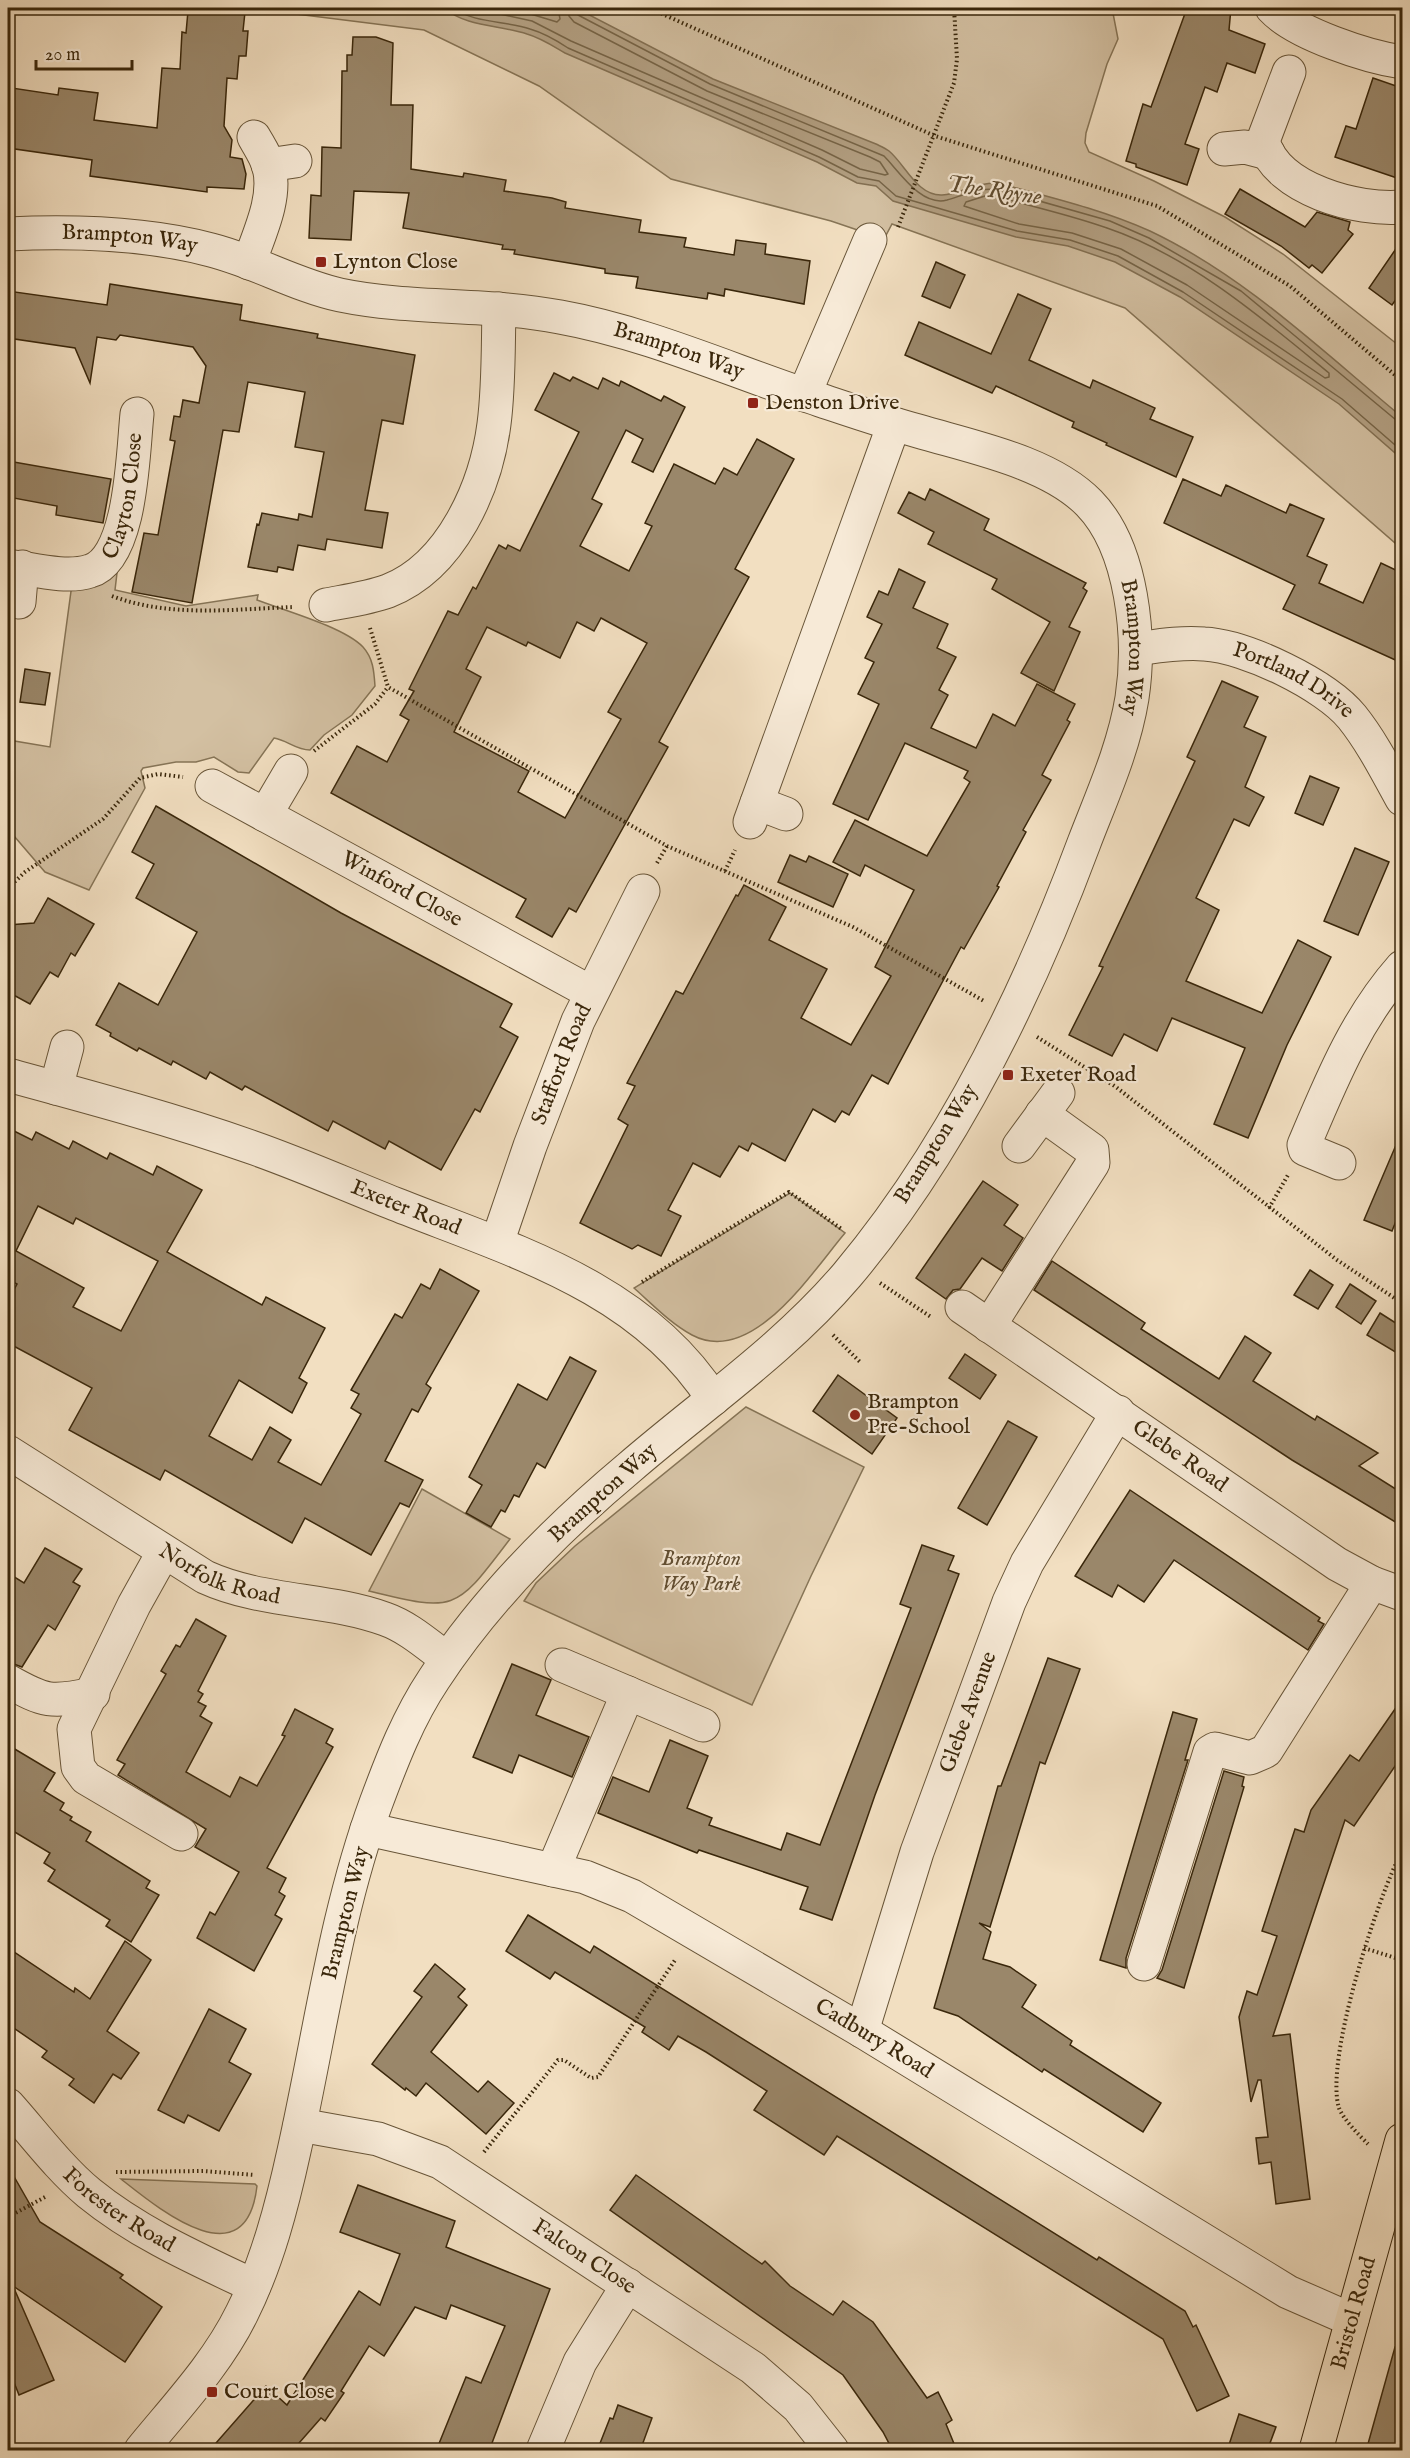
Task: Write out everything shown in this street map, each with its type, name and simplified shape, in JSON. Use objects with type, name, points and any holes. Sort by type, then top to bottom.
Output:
[{"type":"main road","name":"Bristol Road","points":[[1316,2451],[1399,2151]]},
{"type":"street","points":[[1272,8],[1287,19],[1324,38],[1402,62]]},
{"type":"street","points":[[1289,72],[1264,137],[1268,153],[1287,174],[1323,194],[1370,207],[1402,207]]},
{"type":"street","points":[[1224,149],[1245,147],[1268,153]]},
{"type":"street","points":[[249,263],[270,195],[273,154]]},
{"type":"street","name":"Brampton Way","points":[[8,234],[69,233],[147,239],[202,248],[312,287],[352,297],[499,309],[590,323],[804,395],[1011,459],[1050,477],[1082,496],[1099,516],[1114,542],[1131,603],[1136,649],[1132,695],[1122,743],[1052,927],[1008,1018],[933,1155],[861,1257],[781,1343],[631,1466],[563,1526],[498,1594],[447,1659],[421,1700],[405,1729],[367,1829],[338,1935],[288,2178],[254,2286],[226,2341],[141,2451]]},
{"type":"street","points":[[804,395],[870,240]]},
{"type":"street","points":[[326,605],[361,599],[390,590],[433,560],[451,538],[474,496],[489,453],[494,424],[499,309]]},
{"type":"street","name":"Clayton Close","points":[[19,602],[14,566],[66,573],[96,568],[109,556],[121,529],[137,414]]},
{"type":"street","points":[[764,813],[894,424]]},
{"type":"street","name":"Portland Drive","points":[[1136,649],[1188,644],[1214,645],[1268,662],[1318,687],[1353,718],[1402,799]]},
{"type":"street","points":[[264,815],[291,771]]},
{"type":"street","name":"Winford Close","points":[[212,786],[590,992]]},
{"type":"street","name":"Stafford Road","points":[[497,1243],[530,1146],[590,992],[643,891]]},
{"type":"street","points":[[1339,1163],[1305,1149],[1304,1145],[1352,1038],[1369,1007],[1402,967]]},
{"type":"street","points":[[56,1088],[67,1047]]},
{"type":"street","name":"Exeter Road","points":[[8,1075],[169,1120],[251,1147],[554,1266],[614,1300],[682,1356],[713,1399]]},
{"type":"street","points":[[989,1326],[1093,1164],[1092,1150],[1050,1103],[1019,1146]]},
{"type":"street","name":"Glebe Road","points":[[962,1307],[1337,1564],[1372,1583],[1402,1594]]},
{"type":"street","name":"Glebe Avenue","points":[[862,2031],[917,1852],[1009,1602],[1027,1563],[1118,1412]]},
{"type":"street","name":"Norfolk Road","points":[[8,1452],[163,1553],[205,1577],[230,1587],[385,1619],[412,1633],[447,1659]]},
{"type":"street","points":[[163,1553],[134,1605],[93,1694],[74,1729],[78,1767],[86,1778],[181,1834]]},
{"type":"street","points":[[1144,1964],[1210,1752],[1215,1749],[1250,1758],[1266,1751],[1372,1583]]},
{"type":"street","points":[[562,1665],[703,1725]]},
{"type":"street","points":[[62,1677],[93,1694]]},
{"type":"street","points":[[8,1681],[44,1700],[56,1701],[93,1694]]},
{"type":"street","points":[[553,1870],[628,1693]]},
{"type":"street","name":"Cadbury Road","points":[[367,1829],[553,1870],[616,1888],[862,2031],[1288,2292],[1352,2320]]},
{"type":"street","name":"Forester Road","points":[[8,2105],[77,2181],[100,2201],[155,2236],[254,2286]]},
{"type":"street","name":"Falcon Close","points":[[300,2125],[392,2143],[424,2154],[464,2176],[772,2382],[798,2407],[832,2451]]},
{"type":"street","points":[[543,2451],[580,2362],[628,2285]]},
{"type":"path","points":[[649,8],[934,136],[1157,206],[1290,286],[1402,381]]},
{"type":"path","points":[[899,225],[954,83],[957,59],[954,8]]},
{"type":"path","points":[[96,568],[99,590],[138,605],[156,608],[195,610],[326,605]]},
{"type":"path","points":[[361,599],[388,687],[667,846],[859,931],[985,1001],[1116,1087],[1320,1247],[1402,1303]]},
{"type":"path","points":[[291,771],[300,761],[375,704],[388,687]]},
{"type":"path","points":[[8,888],[25,872],[103,819],[145,775],[168,774],[212,786]]},
{"type":"path","points":[[614,1300],[790,1192],[861,1257],[947,1329],[962,1307]]},
{"type":"path","points":[[1399,2151],[1365,2141],[1339,2108],[1341,2051],[1364,1948],[1402,1851]]},
{"type":"path","points":[[464,2176],[556,2062],[564,2060],[591,2078],[598,2077],[693,1933]]},
{"type":"path","points":[[1364,1948],[1402,1960]]},
{"type":"path","points":[[8,2217],[77,2181],[120,2171],[203,2171],[288,2178]]},
{"type":"green space","points":[[248,8],[1112,8],[1118,39],[1107,64],[1086,133],[1085,143],[1089,152],[1154,181],[1225,217],[1283,254],[1402,348],[1402,549],[1125,308],[892,224],[884,239],[831,221],[671,179],[539,86],[424,30]]},
{"type":"green space","points":[[117,573],[115,590],[186,606],[258,595],[257,600],[328,626],[363,647],[371,660],[375,686],[352,715],[324,735],[310,750],[274,738],[249,773],[238,772],[214,757],[196,762],[176,762],[143,768],[141,771],[145,788],[89,890],[45,872],[8,829],[8,740],[50,747],[72,584],[105,579]]},
{"type":"green space","points":[[790,1193],[845,1233],[798,1291],[779,1311],[758,1327],[737,1338],[714,1341],[692,1335],[669,1319],[634,1288]]},
{"type":"green space","name":"Brampton Way Park","points":[[746,1407],[864,1467],[752,1705],[524,1601],[536,1583],[575,1546]]},
{"type":"green space","points":[[422,1489],[510,1539],[478,1580],[465,1592],[452,1600],[438,1603],[398,1598],[369,1591]]},
{"type":"green space","points":[[121,2179],[255,2184],[257,2186],[250,2214],[236,2229],[219,2233],[199,2229],[178,2219]]},
{"type":"water","name":"The Rhyne","points":[[444,8],[576,8],[713,79],[884,148],[895,157],[918,185],[933,194],[949,194],[983,184],[998,183],[1094,210],[1150,231],[1185,249],[1250,292],[1402,417],[1402,459],[1339,404],[1180,297],[1115,262],[1068,246],[1016,237],[893,201],[876,186],[857,183],[817,162],[565,53],[547,42],[517,31],[462,19]]},
{"type":"building","points":[[202,8],[243,8],[245,12],[243,31],[248,31],[246,56],[239,56],[237,79],[227,78],[224,126],[232,140],[230,157],[242,159],[246,174],[244,189],[207,187],[207,192],[90,176],[92,160],[8,148],[8,101],[10,101],[12,88],[58,95],[59,88],[98,93],[94,120],[157,128],[162,68],[180,69],[182,32],[186,33],[188,11],[202,12]]},
{"type":"building","points":[[1187,8],[1231,8],[1229,30],[1265,44],[1255,73],[1227,63],[1217,92],[1205,87],[1185,144],[1199,149],[1187,185],[1136,167],[1136,164],[1126,161],[1143,104],[1151,107]]},
{"type":"building","points":[[353,37],[376,37],[393,43],[391,105],[413,105],[411,169],[463,177],[464,173],[506,180],[504,191],[552,198],[566,202],[565,208],[641,220],[639,232],[686,238],[684,247],[734,255],[736,240],[766,244],[765,254],[810,261],[804,304],[725,289],[724,296],[708,293],[707,299],[636,288],[638,277],[605,273],[605,269],[514,254],[515,250],[502,249],[503,245],[403,228],[409,193],[354,191],[351,240],[309,238],[311,195],[321,196],[322,147],[341,148],[342,71],[347,71],[347,55],[352,55]]},
{"type":"building","points":[[1373,78],[1402,88],[1402,163],[1397,178],[1335,157],[1346,126],[1356,129]]},
{"type":"building","points":[[1240,189],[1305,227],[1317,212],[1350,222],[1348,230],[1353,234],[1322,273],[1312,265],[1309,268],[1281,246],[1225,214]]},
{"type":"building","points":[[1402,240],[1402,291],[1392,305],[1369,288]]},
{"type":"building","points":[[936,262],[965,275],[950,308],[922,296]]},
{"type":"building","points":[[110,284],[242,305],[240,320],[318,334],[317,338],[415,355],[403,424],[382,420],[365,510],[388,513],[382,548],[327,539],[325,550],[298,545],[293,570],[278,567],[277,572],[248,567],[257,524],[259,525],[262,513],[298,520],[299,514],[312,517],[324,452],[295,447],[305,392],[248,382],[239,432],[223,430],[192,603],[132,592],[144,533],[158,535],[175,441],[170,440],[174,416],[180,417],[183,400],[199,403],[206,366],[193,347],[120,335],[116,340],[97,337],[90,383],[75,348],[8,338],[8,291],[107,305]]},
{"type":"building","points":[[1018,294],[1051,309],[1029,360],[1090,388],[1093,380],[1155,408],[1150,419],[1193,437],[1176,477],[1072,427],[1074,422],[996,386],[992,393],[905,355],[919,322],[991,354]]},
{"type":"building","points":[[554,373],[570,381],[573,377],[598,389],[603,378],[619,386],[621,381],[661,401],[664,396],[685,407],[653,472],[632,462],[643,439],[626,430],[592,499],[602,504],[580,546],[629,571],[652,526],[645,523],[674,464],[715,484],[724,468],[737,475],[757,439],[794,459],[735,569],[749,577],[659,742],[668,747],[576,912],[569,908],[552,937],[516,917],[526,899],[331,793],[357,746],[387,762],[409,720],[400,715],[414,691],[409,689],[448,611],[458,615],[473,587],[476,589],[499,545],[506,549],[508,545],[520,551],[579,432],[535,410]],"holes":[[[601,618],[647,643],[608,712],[621,719],[565,818],[518,792],[529,771],[454,732],[481,677],[466,669],[487,627],[526,646],[528,642],[560,658],[577,622],[594,631]]]},
{"type":"building","points":[[8,461],[111,479],[103,523],[56,515],[57,506],[8,497]]},
{"type":"building","points":[[1183,479],[1221,496],[1226,485],[1286,513],[1290,504],[1324,519],[1307,556],[1327,565],[1319,583],[1363,603],[1381,563],[1402,573],[1402,663],[1283,609],[1295,585],[1164,523]]},
{"type":"building","points":[[930,489],[989,519],[984,530],[1086,583],[1083,588],[1087,591],[1069,627],[1080,632],[1054,691],[1021,673],[1050,622],[992,589],[997,579],[928,544],[934,532],[898,513],[909,492],[925,500]]},
{"type":"building","points":[[899,569],[925,582],[913,608],[948,624],[937,648],[956,657],[939,690],[948,695],[931,728],[976,748],[993,714],[1015,726],[1037,684],[1075,704],[1067,720],[1070,722],[1042,775],[1051,780],[1023,830],[1026,832],[997,886],[999,887],[964,949],[961,947],[888,1084],[872,1075],[849,1115],[842,1111],[835,1122],[813,1109],[785,1161],[752,1143],[748,1151],[739,1146],[720,1177],[693,1163],[668,1210],[681,1216],[661,1256],[638,1245],[632,1249],[580,1223],[628,1125],[618,1119],[635,1086],[627,1083],[676,991],[683,994],[736,895],[738,896],[744,885],[786,907],[769,940],[827,969],[801,1018],[851,1045],[891,976],[875,967],[914,890],[865,865],[860,876],[833,862],[855,820],[927,856],[970,782],[964,778],[968,771],[905,743],[868,820],[833,804],[879,704],[858,694],[874,662],[865,658],[882,624],[867,617],[879,591],[888,595]]},
{"type":"building","points":[[25,669],[50,673],[45,705],[20,702]]},
{"type":"building","points":[[1222,681],[1258,697],[1244,727],[1266,737],[1245,787],[1264,797],[1249,826],[1234,819],[1196,898],[1219,910],[1186,981],[1262,1013],[1298,940],[1331,957],[1287,1045],[1248,1138],[1214,1124],[1245,1048],[1172,1018],[1157,1051],[1124,1034],[1112,1056],[1069,1035],[1103,967],[1099,966],[1195,761],[1187,757]]},
{"type":"building","points":[[1310,776],[1339,788],[1323,825],[1295,813]]},
{"type":"building","points":[[156,806],[341,913],[512,1004],[500,1027],[518,1037],[480,1112],[475,1109],[441,1170],[389,1141],[385,1149],[333,1121],[328,1131],[245,1086],[242,1090],[210,1072],[206,1079],[173,1061],[171,1065],[139,1048],[137,1051],[96,1025],[119,983],[158,1005],[197,932],[136,898],[154,864],[132,852]]},
{"type":"building","points":[[1355,848],[1389,862],[1358,935],[1324,921]]},
{"type":"building","points":[[790,855],[806,862],[809,856],[848,874],[833,907],[778,882]]},
{"type":"building","points":[[48,898],[94,924],[75,956],[71,953],[58,977],[50,972],[30,1004],[8,992],[8,966],[14,955],[8,953],[8,925],[34,923]]},
{"type":"building","points":[[8,1128],[32,1140],[36,1132],[69,1149],[73,1141],[107,1159],[110,1153],[153,1175],[157,1166],[202,1190],[167,1252],[262,1305],[266,1297],[325,1328],[299,1378],[307,1383],[292,1413],[239,1380],[209,1436],[252,1460],[270,1427],[291,1440],[278,1462],[321,1485],[361,1414],[351,1408],[359,1394],[351,1390],[395,1314],[402,1318],[421,1284],[430,1289],[440,1269],[479,1291],[426,1384],[431,1388],[418,1412],[412,1409],[385,1461],[423,1480],[409,1507],[400,1503],[371,1555],[305,1518],[292,1543],[165,1470],[160,1480],[69,1430],[92,1388],[8,1343],[8,1301],[17,1284],[8,1279]],"holes":[[[38,1206],[73,1224],[76,1218],[158,1261],[121,1331],[73,1307],[84,1288],[16,1251]]]},
{"type":"building","points":[[1402,1131],[1402,1206],[1392,1231],[1364,1220]]},
{"type":"building","points":[[983,1181],[1018,1205],[1004,1225],[1023,1238],[1002,1271],[982,1258],[960,1289],[953,1290],[946,1299],[916,1278]]},
{"type":"building","points":[[1052,1261],[1145,1323],[1141,1329],[1219,1379],[1245,1336],[1271,1353],[1253,1381],[1315,1420],[1317,1416],[1378,1453],[1359,1466],[1402,1493],[1402,1526],[1292,1460],[1034,1290]]},
{"type":"building","points":[[1310,1270],[1333,1285],[1318,1309],[1294,1295]]},
{"type":"building","points":[[1350,1284],[1376,1301],[1361,1324],[1336,1307]]},
{"type":"building","points":[[1380,1313],[1402,1327],[1402,1356],[1367,1335]]},
{"type":"building","points":[[965,1354],[996,1375],[980,1399],[949,1378]]},
{"type":"building","points":[[570,1357],[596,1371],[545,1468],[537,1463],[519,1497],[514,1495],[505,1512],[501,1510],[491,1527],[466,1513],[482,1485],[469,1477],[518,1384],[547,1400]]},
{"type":"building","name":"Brampton Pre-School","points":[[838,1375],[897,1418],[872,1454],[813,1411]]},
{"type":"building","points":[[1008,1421],[1037,1437],[987,1525],[958,1508]]},
{"type":"building","points":[[1130,1490],[1320,1618],[1318,1621],[1324,1624],[1308,1650],[1174,1560],[1144,1602],[1118,1585],[1112,1597],[1075,1576]]},
{"type":"building","points":[[922,1545],[954,1556],[948,1570],[959,1574],[875,1795],[832,1920],[800,1909],[808,1887],[699,1850],[697,1853],[598,1813],[613,1777],[649,1792],[670,1740],[708,1756],[687,1808],[712,1818],[709,1825],[781,1850],[787,1833],[820,1845],[911,1608],[900,1604]]},
{"type":"building","points":[[45,1548],[82,1569],[73,1582],[80,1586],[55,1630],[48,1625],[22,1667],[8,1662],[8,1573],[24,1583]]},
{"type":"building","points":[[196,1619],[226,1636],[198,1691],[203,1694],[198,1702],[206,1706],[200,1716],[212,1723],[186,1772],[230,1797],[240,1777],[257,1786],[285,1736],[282,1735],[295,1709],[333,1729],[326,1743],[333,1747],[267,1868],[286,1878],[279,1892],[285,1896],[275,1915],[282,1919],[254,1971],[197,1938],[210,1912],[215,1915],[239,1872],[195,1847],[206,1829],[118,1775],[125,1764],[117,1760],[166,1674],[161,1671],[176,1645],[180,1647]]},
{"type":"building","points":[[1048,1658],[1080,1669],[1045,1764],[1040,1762],[990,1927],[979,1923],[991,1932],[983,1959],[1010,1967],[1036,1985],[1022,2007],[1072,2041],[1070,2045],[1161,2103],[1143,2132],[1044,2069],[1042,2072],[958,2016],[934,2008],[998,1786],[1001,1786]]},
{"type":"building","points":[[512,1664],[551,1680],[536,1715],[589,1737],[572,1777],[519,1755],[512,1773],[473,1757]]},
{"type":"building","points":[[1402,1699],[1402,1756],[1354,1826],[1345,1820],[1273,2036],[1290,2034],[1310,2199],[1276,2204],[1271,2162],[1259,2164],[1256,2138],[1268,2137],[1261,2080],[1258,2080],[1251,2102],[1239,2017],[1247,1991],[1257,1995],[1277,1936],[1262,1931],[1295,1829],[1304,1832],[1311,1810],[1350,1755],[1359,1761]]},
{"type":"building","points":[[1173,1712],[1197,1719],[1185,1760],[1188,1760],[1126,1958],[1126,1968],[1100,1960]]},
{"type":"building","points":[[8,1745],[55,1773],[44,1791],[64,1803],[60,1810],[72,1817],[70,1820],[91,1832],[86,1841],[150,1881],[146,1888],[159,1895],[131,1942],[106,1926],[110,1920],[48,1881],[55,1870],[44,1863],[50,1853],[8,1828]]},
{"type":"building","points":[[1224,1771],[1244,1777],[1242,1786],[1244,1787],[1184,1988],[1157,1978],[1162,1970]]},
{"type":"building","points":[[528,1915],[590,1953],[594,1946],[1097,2260],[1099,2257],[1185,2311],[1193,2327],[1196,2325],[1229,2396],[1197,2411],[1163,2339],[837,2136],[824,2155],[754,2110],[767,2091],[706,2052],[678,2036],[669,2050],[642,2032],[645,2027],[555,1972],[550,1979],[506,1951]]},
{"type":"building","points":[[125,1941],[151,1960],[107,2031],[139,2053],[121,2079],[113,2074],[94,2103],[69,2085],[74,2079],[42,2057],[47,2051],[8,2024],[8,1948],[74,1992],[75,1988],[90,1999]]},
{"type":"building","points":[[435,1964],[465,1989],[458,1997],[467,2005],[431,2052],[478,2092],[488,2081],[514,2103],[486,2134],[426,2083],[416,2096],[372,2064],[422,1997],[414,1991]]},
{"type":"building","points":[[209,2009],[246,2029],[229,2062],[251,2074],[219,2131],[188,2115],[184,2123],[158,2110]]},
{"type":"building","points":[[8,2166],[40,2222],[123,2275],[120,2278],[162,2307],[125,2362],[13,2286],[54,2380],[19,2395],[8,2367]]},
{"type":"building","points":[[636,2175],[762,2264],[765,2261],[790,2286],[833,2315],[843,2301],[873,2322],[927,2398],[938,2392],[952,2420],[946,2424],[957,2451],[893,2451],[883,2432],[843,2375],[610,2210]]},
{"type":"building","points":[[358,2185],[455,2221],[446,2247],[550,2289],[489,2451],[436,2451],[466,2377],[481,2383],[505,2326],[451,2305],[446,2319],[415,2307],[384,2356],[369,2346],[341,2391],[344,2393],[325,2421],[321,2418],[292,2451],[209,2451],[266,2386],[287,2405],[359,2291],[380,2305],[400,2254],[340,2232]]},
{"type":"building","points":[[1395,2347],[1402,2348],[1402,2451],[1366,2451]]},
{"type":"building","points":[[618,2405],[652,2418],[640,2451],[597,2451],[610,2418],[613,2419]]},
{"type":"building","points":[[1239,2414],[1276,2427],[1267,2451],[1227,2451]]},
{"type":"place","name":"Lynton Close","points":[[321,262]]},
{"type":"place","name":"Denston Drive","points":[[753,403]]},
{"type":"place","name":"Exeter Road","points":[[1008,1075]]},
{"type":"place","name":"Brampton Pre-School","points":[[855,1415]]},
{"type":"place","name":"Court Close","points":[[212,2392]]}]
